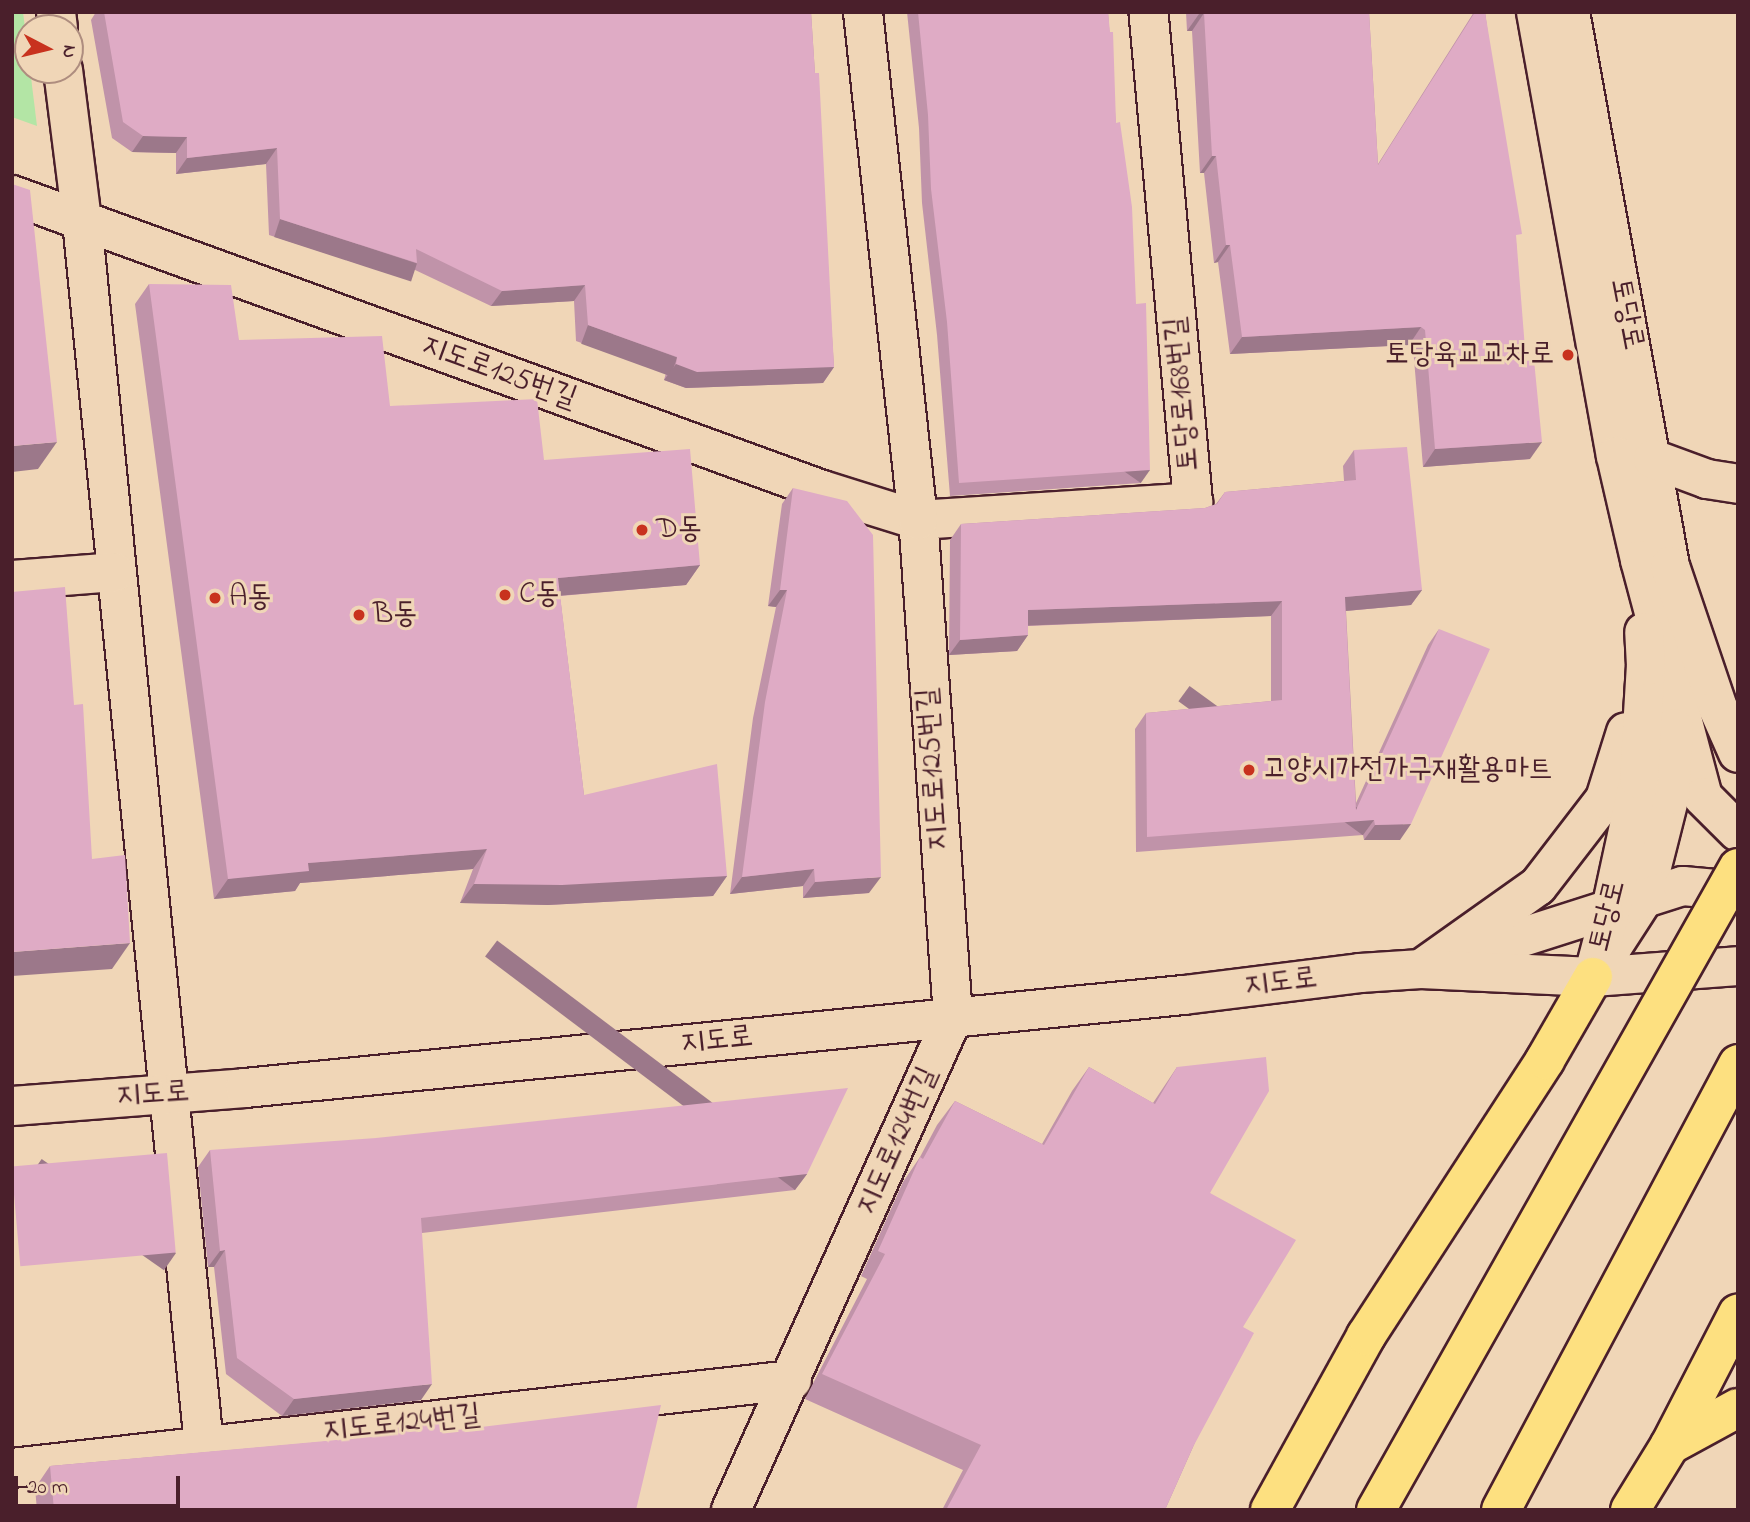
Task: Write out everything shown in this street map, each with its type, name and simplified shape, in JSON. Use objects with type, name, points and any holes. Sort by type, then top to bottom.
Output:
[{"type":"main road","points":[[1376,1510],[1738,868]]},
{"type":"main road","points":[[1270,1510],[1366,1336],[1545,1060],[1593,977]]},
{"type":"main road","points":[[1501,1510],[1738,1064]]},
{"type":"main road","points":[[1630,1510],[1670,1445],[1738,1313]]},
{"type":"main road","points":[[1670,1445],[1738,1408]]},
{"type":"street","name":"지도로125번길","points":[[863,12],[918,520],[953,1017]]},
{"type":"street","name":"토당로168번길","points":[[918,520],[1193,502],[1148,12]]},
{"type":"street","name":"토당로","points":[[1536,12],[1616,456],[1640,560],[1703,797],[1738,832]]},
{"type":"street","name":"토당로","points":[[1570,12],[1653,459],[1670,566],[1718,708],[1738,753]]},
{"type":"street","points":[[65,84],[82,221],[115,572],[171,1093],[204,1446]]},
{"type":"street","name":"지도로125번길","points":[[12,195],[822,490],[918,520]]},
{"type":"street","points":[[1653,459],[1707,480],[1738,484]]},
{"type":"street","name":"토당로","points":[[1628,903],[1646,666],[1640,560]]},
{"type":"street","points":[[12,580],[115,572]]},
{"type":"street","name":"토당로","points":[[1593,977],[1628,903],[1670,795],[1676,698],[1688,613]]},
{"type":"street","points":[[1422,969],[1538,886],[1605,799],[1646,666]]},
{"type":"street","name":"지도로","points":[[1422,969],[1683,886],[1738,891]]},
{"type":"street","name":"지도로","points":[[12,1106],[171,1093],[1422,969],[1593,977],[1738,966]]},
{"type":"street","name":"지도로124번길","points":[[731,1510],[792,1380],[953,1017]]},
{"type":"street","name":"지도로124번길","points":[[12,1468],[792,1380]]},
{"type":"green space","points":[[12,12],[23,12],[14,14],[14,84],[32,84],[37,126],[12,117]]},
{"type":"building","points":[[104,12],[811,12],[815,73],[819,73],[834,367],[697,372],[676,364],[677,357],[588,325],[585,285],[502,291],[416,249],[417,263],[280,219],[277,148],[187,158],[187,137],[143,136],[123,122]]},
{"type":"building","points":[[918,12],[1108,12],[1110,32],[1113,32],[1116,123],[1120,122],[1132,207],[1136,304],[1146,303],[1150,470],[959,483],[947,322],[931,189],[928,115]]},
{"type":"building","points":[[1199,12],[1369,12],[1378,165],[1475,12],[1485,12],[1522,234],[1516,235],[1526,361],[1534,360],[1542,442],[1435,449],[1425,330],[1421,327],[1242,337],[1230,245],[1226,245],[1216,156],[1212,156],[1204,13]]},
{"type":"building","points":[[12,184],[30,190],[57,442],[12,446]]},
{"type":"building","points":[[149,284],[231,285],[239,340],[382,336],[390,406],[537,399],[544,460],[690,449],[700,565],[558,578],[584,795],[717,764],[727,876],[562,885],[474,884],[487,849],[308,863],[309,871],[228,879]]},
{"type":"building","points":[[1407,447],[1422,590],[1345,597],[1356,810],[1439,629],[1490,649],[1411,824],[1375,825],[1374,820],[1147,837],[1146,713],[1282,700],[1282,601],[1028,610],[1028,635],[960,640],[961,524],[1205,508],[1217,504],[1225,492],[1356,480],[1354,450]]},
{"type":"building","points":[[793,488],[847,501],[873,535],[881,877],[815,882],[814,869],[742,877],[765,702],[787,590],[780,590]]},
{"type":"building","points":[[65,587],[74,705],[83,704],[92,859],[125,855],[130,943],[12,952],[12,592]]},
{"type":"building","points":[[1266,1057],[1269,1091],[1210,1193],[1296,1240],[1243,1327],[1254,1333],[1193,1447],[1165,1510],[946,1510],[981,1445],[822,1374],[885,1254],[878,1251],[920,1157],[923,1159],[955,1101],[1044,1145],[1089,1067],[1155,1104],[1177,1067]]},
{"type":"building","points":[[848,1088],[807,1174],[421,1218],[432,1384],[294,1399],[237,1358],[225,1250],[220,1251],[210,1150],[376,1138]]},
{"type":"building","points":[[167,1153],[176,1253],[20,1266],[12,1167]]},
{"type":"building","points":[[661,1405],[636,1510],[54,1510],[50,1466],[359,1438],[350,1432],[439,1422],[440,1432]]},
{"type":"place","name":"토당육교교차로","points":[[1568,355]]},
{"type":"place","name":"D동","points":[[642,530]]},
{"type":"place","name":"C동","points":[[505,595]]},
{"type":"place","name":"A동","points":[[215,598]]},
{"type":"place","name":"B동","points":[[359,615]]},
{"type":"place","name":"고양시가전가구재활용마트","points":[[1249,770]]}]
